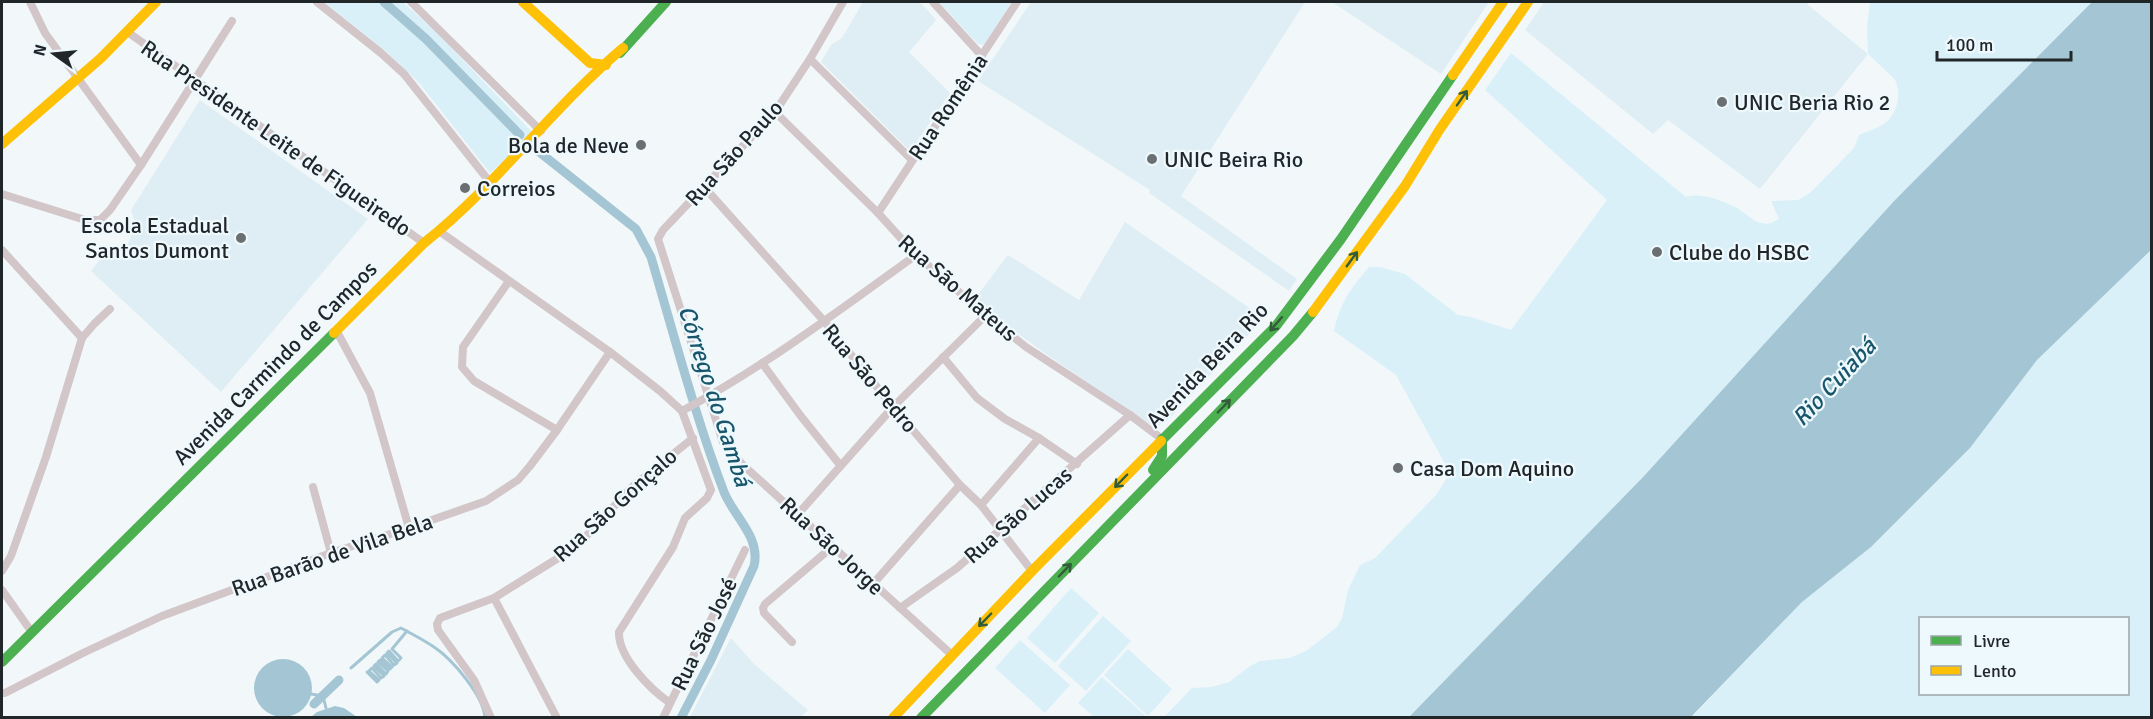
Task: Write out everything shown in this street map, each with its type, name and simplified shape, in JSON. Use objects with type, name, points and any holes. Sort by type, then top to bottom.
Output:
[{"type":"main road","points":[[2,144],[80,79],[129,33],[156,2]]},
{"type":"main road","points":[[523,2],[590,63],[602,66]]},
{"type":"main road","name":"Avenida Carmindo de Campos","points":[[589,82],[666,2]]},
{"type":"main road","name":"Avenida Beira Rio","points":[[892,717],[1029,574],[1276,326],[1341,239],[1503,2]]},
{"type":"main road","name":"Avenida Beira Rio","points":[[921,717],[1293,336],[1322,301],[1405,186],[1440,129],[1528,2]]},
{"type":"main road","name":"Avenida Carmindo de Campos","points":[[2,662],[424,243],[439,231],[589,82],[615,60],[622,48]]},
{"type":"main road","name":"Avenida Carmindo de Campos","points":[[602,66],[615,60]]},
{"type":"main road","points":[[589,82],[592,69],[590,63]]},
{"type":"main road","points":[[1390,168],[1393,182],[1400,187],[1405,186]]},
{"type":"main road","points":[[1376,188],[1388,193],[1389,207]]},
{"type":"main road","points":[[1136,496],[1142,483],[1163,456],[1165,448],[1162,439]]},
{"type":"main road","points":[[1029,574],[1031,596],[1038,599]]},
{"type":"street","points":[[30,2],[45,33],[141,165]]},
{"type":"street","points":[[317,2],[404,74],[489,181]]},
{"type":"street","points":[[411,2],[541,131]]},
{"type":"street","name":"Rua São Paulo","points":[[658,239],[663,230],[775,112],[810,59],[843,2]]},
{"type":"street","points":[[933,2],[982,56]]},
{"type":"street","name":"Rua Romênia","points":[[878,213],[1017,2]]},
{"type":"street","points":[[2,194],[86,220],[100,220],[110,210],[141,165],[232,21]]},
{"type":"street","name":"Rua Presidente Leite de Figueiredo","points":[[129,33],[424,243]]},
{"type":"street","points":[[810,59],[912,160]]},
{"type":"street","name":"Rua São Mateus","points":[[775,112],[878,213],[916,255],[986,315],[1026,347],[1130,415],[1162,439]]},
{"type":"street","name":"Rua São Pedro","points":[[705,188],[824,321],[960,485],[981,505],[1001,529],[1029,574]]},
{"type":"street","name":"Rua Presidente Leite de Figueiredo","points":[[439,231],[610,352],[684,411],[710,485],[710,494],[685,518],[673,547],[619,632],[622,647],[629,660],[658,695],[670,703]]},
{"type":"street","name":"Rua São Jorge","points":[[658,239],[706,400],[723,442],[743,465],[952,656]]},
{"type":"street","points":[[2,250],[82,338]]},
{"type":"street","points":[[684,411],[706,400],[762,363],[916,255]]},
{"type":"street","points":[[509,281],[464,347],[462,366],[474,381],[557,430]]},
{"type":"street","points":[[2,571],[11,556],[46,456],[82,338],[110,309]]},
{"type":"street","points":[[798,514],[893,407],[986,315]]},
{"type":"street","points":[[336,330],[370,393],[409,528]]},
{"type":"street","name":"Rua Barão de Vila Bela","points":[[2,693],[162,616],[331,553],[477,505],[504,490],[518,480],[557,430],[610,352]]},
{"type":"street","points":[[943,357],[977,398],[1005,419],[1039,438],[1077,464]]},
{"type":"street","points":[[762,363],[840,465]]},
{"type":"street","name":"Rua São Lucas","points":[[900,608],[957,568],[1130,415]]},
{"type":"street","name":"Rua São Gonçalo","points":[[491,717],[474,680],[438,630],[436,624],[440,618],[494,598],[576,547],[632,487],[693,438]]},
{"type":"street","points":[[981,505],[1039,438]]},
{"type":"street","points":[[873,584],[960,485]]},
{"type":"street","points":[[313,487],[331,553]]},
{"type":"street","points":[[792,642],[764,612],[763,608],[832,547]]},
{"type":"street","name":"Rua São José","points":[[663,717],[745,550]]},
{"type":"street","points":[[2,590],[31,632]]},
{"type":"street","points":[[494,598],[557,717]]},
{"type":"shaded area","points":[[324,2],[403,2],[436,32],[534,134],[490,173],[420,84],[387,52]]},
{"type":"shaded area","points":[[863,2],[920,2],[936,20],[909,52],[950,93],[911,150],[821,62],[832,44],[842,38]]},
{"type":"shaded area","points":[[939,2],[1012,2],[984,45],[978,44]]},
{"type":"shaded area","name":"UNIC Beira Rio","points":[[1031,2],[1305,2],[1181,196],[1297,279],[1289,291],[1149,193],[1150,190],[978,81]]},
{"type":"shaded area","points":[[1332,2],[1489,2],[1441,74]]},
{"type":"shaded area","name":"UNIC Beria Rio 2","points":[[1544,2],[1810,2],[1807,4],[1868,54],[1760,189],[1668,120],[1653,134],[1525,30]]},
{"type":"shaded area","points":[[1870,2],[2092,2],[1895,200],[1644,476],[1409,717],[1163,718],[1192,688],[1211,687],[1229,682],[1260,661],[1289,658],[1306,651],[1337,627],[1342,618],[1348,590],[1360,565],[1375,558],[1436,495],[1450,473],[1396,375],[1334,331],[1339,312],[1356,282],[1369,267],[1380,267],[1405,274],[1458,315],[1511,330],[1607,200],[1485,90],[1511,53],[1686,197],[1697,195],[1716,199],[1766,224],[1779,219],[1771,201],[1798,200],[1810,193],[1854,148],[1859,135],[1885,123],[1893,114],[1898,97],[1895,80],[1868,54],[1867,27]]},
{"type":"shaded area","name":"Escola Estadual Santos Dumont","points":[[200,100],[368,219],[221,392],[91,271],[107,250],[125,250],[136,225],[131,210]]},
{"type":"shaded area","points":[[1125,222],[1264,318],[1168,420],[1159,425],[1149,424],[973,301],[1008,255],[1079,300]]},
{"type":"shaded area","points":[[2151,250],[2151,717],[1691,718],[1802,602],[1871,547],[1970,448],[2037,360]]},
{"type":"shaded area","points":[[1071,588],[1099,613],[1055,663],[1027,638]]},
{"type":"shaded area","points":[[1103,616],[1131,641],[1086,691],[1058,666]]},
{"type":"shaded area","points":[[731,638],[754,664],[808,710],[801,717],[690,717]]},
{"type":"shaded area","points":[[1020,640],[1070,685],[1045,713],[995,668]]},
{"type":"shaded area","points":[[1128,649],[1172,689],[1148,716],[1104,675]]},
{"type":"shaded area","points":[[1102,677],[1147,717],[1094,717],[1078,703]]},
{"type":"water","name":"Rio Cuiabá","points":[[2092,2],[2151,2],[2151,250],[2037,360],[1970,448],[1871,547],[1802,602],[1691,717],[1409,717],[1644,476],[1895,200]]},
{"type":"water","points":[[277,659],[289,659],[304,667],[312,682],[312,694],[304,709],[289,717],[277,717],[262,709],[254,694],[254,682],[262,667]]},
{"type":"water","points":[[335,706],[344,708],[357,717],[311,717],[317,712]]},
{"type":"waterway","name":"Córrego do Gambá","points":[[384,2],[426,39],[520,135]]},
{"type":"waterway","name":"Córrego do Gambá","points":[[538,151],[636,229],[651,257],[713,463],[728,501],[754,546],[754,566],[711,660],[681,718]]},
{"type":"waterway","points":[[351,668],[392,632],[401,628],[434,647],[458,669],[479,699],[485,718]]},
{"type":"waterway","points":[[367,672],[377,682],[379,680],[369,671],[372,668],[381,678],[384,676],[374,666],[376,664],[386,674],[388,671],[378,662],[380,660],[390,669],[392,667],[382,658],[385,655],[394,665],[397,663],[387,653],[389,651],[398,661],[401,658],[392,649],[407,631]]},
{"type":"waterway","points":[[314,704],[339,680]]},
{"type":"waterway","points":[[311,694],[323,696],[326,708]]},
{"type":"traffic: fast","points":[[620,53],[666,2]]},
{"type":"traffic: fast","points":[[1161,441],[1276,326],[1341,239],[1453,75]]},
{"type":"traffic: fast","points":[[921,718],[1293,336],[1313,312]]},
{"type":"traffic: fast","points":[[2,662],[334,333]]},
{"type":"traffic: fast","points":[[1153,470],[1162,456],[1162,439]]},
{"type":"traffic: slow","points":[[2,144],[101,58],[156,2]]},
{"type":"traffic: slow","points":[[523,2],[590,63],[606,65]]},
{"type":"traffic: slow","points":[[1453,75],[1503,2]]},
{"type":"traffic: slow","points":[[1313,312],[1405,186],[1440,129],[1528,2]]},
{"type":"traffic: slow","points":[[334,333],[424,243],[476,196],[572,96],[623,48]]},
{"type":"traffic: slow","points":[[893,718],[1032,571],[1161,441]]},
{"type":"place","name":"UNIC Beria Rio 2","points":[[1722,102]]},
{"type":"place","name":"Bola de Neve","points":[[641,145]]},
{"type":"place","name":"UNIC Beira Rio","points":[[1152,159]]},
{"type":"place","name":"Correios","points":[[465,188]]},
{"type":"place","name":"Escola Estadual Santos Dumont","points":[[241,238]]},
{"type":"place","name":"Clube do HSBC","points":[[1657,252]]},
{"type":"place","name":"Casa Dom Aquino","points":[[1398,468]]}]
